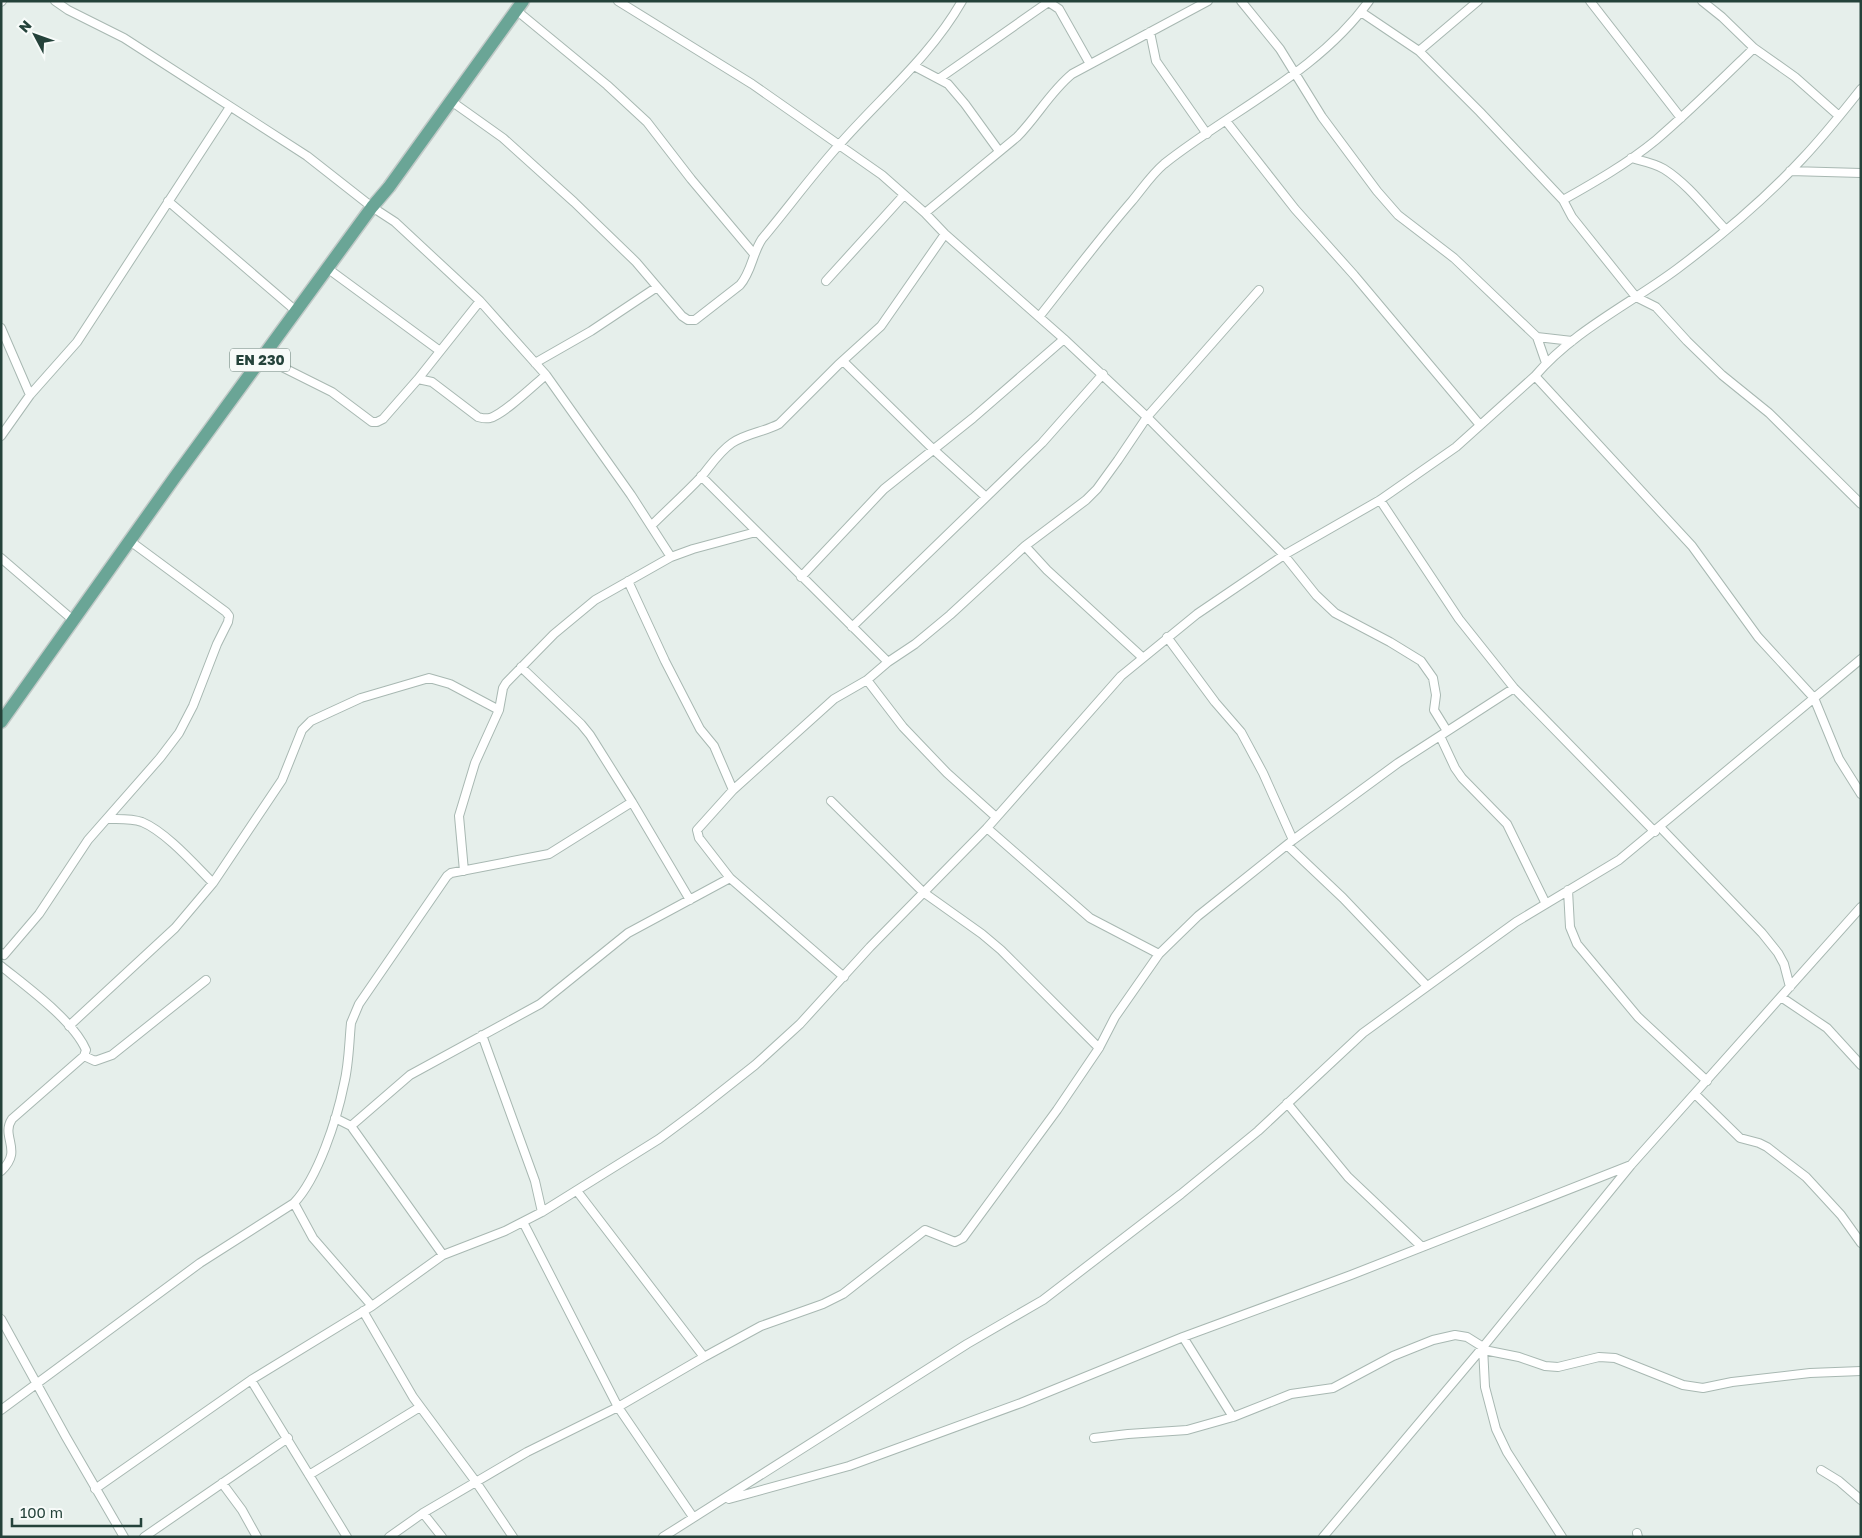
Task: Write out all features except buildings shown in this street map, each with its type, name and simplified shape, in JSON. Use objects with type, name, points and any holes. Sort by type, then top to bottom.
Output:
[{"type":"main road","name":"EN 230","points":[[4,715],[262,357],[372,207],[389,187],[518,4]]},
{"type":"street","points":[[56,1],[68,10],[124,38],[306,156],[372,207],[395,222],[480,301],[546,375],[671,557]]},
{"type":"street","points":[[618,1],[752,84],[882,175],[925,213],[945,234],[1103,374],[1284,555],[1316,595],[1335,613],[1421,661],[1433,678],[1436,695],[1434,710],[1455,768],[1462,778],[1507,824],[1546,904]]},
{"type":"street","points":[[450,101],[503,138],[546,176],[636,262],[682,316],[688,320],[695,320],[740,285],[751,269],[754,254],[762,239],[839,144],[914,66],[952,20],[962,1]]},
{"type":"street","points":[[925,213],[1029,125],[1060,84],[1072,74],[1208,1]]},
{"type":"street","points":[[1241,1],[1267,32],[1296,73],[1322,118],[1377,191],[1398,215],[1454,258],[1537,338],[1546,363]]},
{"type":"street","points":[[1039,317],[1120,215],[1162,166],[1296,73],[1340,37],[1369,1]]},
{"type":"street","points":[[1419,51],[1478,1]]},
{"type":"street","points":[[1590,1],[1681,118]]},
{"type":"street","points":[[1702,1],[1722,17],[1754,48],[1796,77],[1839,116]]},
{"type":"street","points":[[940,78],[1023,19],[1051,2],[1059,9],[1090,64]]},
{"type":"street","points":[[518,4],[647,122],[691,179],[754,254]]},
{"type":"street","points":[[1361,12],[1419,51],[1487,119],[1563,200],[1572,217],[1636,297],[1656,307],[1722,375],[1769,413],[1861,504]]},
{"type":"street","points":[[1150,32],[1156,61],[1207,134]]},
{"type":"street","points":[[1563,200],[1631,158],[1654,141],[1681,118],[1754,48]]},
{"type":"street","points":[[914,66],[940,78],[948,84],[999,151]]},
{"type":"street","points":[[95,1489],[251,1380],[372,1306],[443,1255],[505,1231],[542,1212],[659,1139],[705,1104],[755,1064],[800,1024],[870,947],[987,828],[1113,684],[1142,657],[1197,614],[1284,555],[1380,500],[1456,447],[1572,341],[1660,281],[1726,230],[1790,171],[1861,89]]},
{"type":"street","points":[[1,436],[30,395],[77,342],[230,107]]},
{"type":"street","points":[[1226,121],[1295,209],[1354,274],[1480,425]]},
{"type":"street","points":[[1631,158],[1651,163],[1664,169],[1687,188],[1726,230]]},
{"type":"street","points":[[1790,171],[1861,173]]},
{"type":"street","points":[[826,281],[904,194]]},
{"type":"street","points":[[168,201],[296,311]]},
{"type":"street","points":[[651,526],[701,476],[712,462],[734,442],[751,433],[772,428],[779,424],[888,317],[945,234]]},
{"type":"street","points":[[327,268],[440,351]]},
{"type":"street","points":[[534,363],[592,331],[657,287]]},
{"type":"street","points":[[844,977],[730,878],[697,835],[697,830],[733,790],[834,699],[867,680],[888,662],[915,644],[950,615],[1025,546],[1086,500],[1097,489],[1147,417],[1260,290]]},
{"type":"street","points":[[262,357],[332,392],[372,422],[378,422],[383,419],[418,380],[480,301]]},
{"type":"street","points":[[1,328],[30,395]]},
{"type":"street","points":[[1537,338],[1572,341]]},
{"type":"street","points":[[801,578],[884,489],[934,450],[1064,339]]},
{"type":"street","points":[[843,361],[934,450],[986,497]]},
{"type":"street","points":[[852,628],[1042,443],[1103,374]]},
{"type":"street","points":[[418,380],[432,382],[478,417],[490,418],[546,375]]},
{"type":"street","points":[[1535,376],[1692,546],[1758,637],[1814,698],[1839,759],[1861,794]]},
{"type":"street","points":[[701,476],[801,578],[888,662]]},
{"type":"street","points":[[1380,500],[1458,619],[1514,688],[1762,933],[1784,964],[1790,987]]},
{"type":"street","points":[[464,871],[459,816],[475,763],[499,710],[503,688],[521,667],[554,634],[595,600],[628,581],[671,557],[693,548],[756,532]]},
{"type":"street","points":[[2,956],[39,914],[88,840],[160,758],[178,733],[193,706],[229,616],[130,541]]},
{"type":"street","points":[[1025,546],[1047,570],[1142,657]]},
{"type":"street","points":[[1,558],[73,620]]},
{"type":"street","points":[[628,581],[665,661],[700,729],[714,746],[733,790]]},
{"type":"street","points":[[1167,637],[1215,702],[1241,732],[1263,773],[1290,843],[1428,986]]},
{"type":"street","points":[[663,1537],[967,1344],[1044,1300],[1181,1194],[1258,1131],[1363,1033],[1516,922],[1619,860],[1861,659]]},
{"type":"street","points":[[521,667],[590,734],[690,900]]},
{"type":"street","points":[[69,1026],[175,928],[213,883],[282,780],[302,730],[312,721],[361,698],[429,678],[450,684],[499,710]]},
{"type":"street","points":[[867,680],[903,727],[946,772],[996,817]]},
{"type":"street","points":[[389,1537],[423,1513],[527,1452],[618,1408],[761,1326],[823,1304],[843,1294],[925,1230],[955,1242],[963,1238],[1057,1110],[1099,1048],[1115,1017],[1159,954],[1198,916],[1290,843],[1398,764],[1514,688]]},
{"type":"street","points":[[831,801],[923,892],[982,934],[1001,950],[1099,1048]]},
{"type":"street","points":[[1,1410],[200,1263],[294,1203],[302,1194],[321,1155],[345,1084],[351,1023],[359,1004],[443,880],[451,873],[549,854],[632,802]]},
{"type":"street","points":[[107,819],[142,822],[178,848],[213,883]]},
{"type":"street","points":[[987,828],[1090,918],[1159,954]]},
{"type":"street","points":[[351,1126],[410,1075],[540,1004],[628,933],[730,878]]},
{"type":"street","points":[[1568,890],[1570,927],[1577,944],[1638,1017],[1707,1080]]},
{"type":"street","points":[[1323,1537],[1484,1348],[1632,1165],[1861,907]]},
{"type":"street","points":[[1,966],[50,1007],[69,1026],[86,1050],[84,1056],[12,1119],[8,1127],[12,1157],[1,1171]]},
{"type":"street","points":[[84,1056],[95,1061],[112,1054],[206,980]]},
{"type":"street","points":[[1781,997],[1827,1028],[1861,1065]]},
{"type":"street","points":[[482,1035],[535,1181],[542,1212]]},
{"type":"street","points":[[1695,1094],[1740,1138],[1767,1147],[1806,1177],[1841,1216],[1861,1244]]},
{"type":"street","points":[[1287,1103],[1348,1177],[1422,1248]]},
{"type":"street","points":[[334,1118],[351,1126],[443,1255]]},
{"type":"street","points":[[720,1501],[849,1466],[1021,1403],[1183,1337],[1422,1248],[1632,1165]]},
{"type":"street","points":[[577,1191],[704,1357]]},
{"type":"street","points":[[294,1203],[313,1238],[372,1306]]},
{"type":"street","points":[[523,1222],[618,1408],[693,1517]]},
{"type":"street","points":[[363,1311],[420,1407],[476,1482],[513,1537]]},
{"type":"street","points":[[1,1319],[95,1489],[124,1537]]},
{"type":"street","points":[[1094,1438],[1187,1430],[1233,1417],[1291,1394],[1334,1388],[1393,1356],[1433,1340],[1455,1335],[1467,1337],[1484,1348],[1545,1366],[1558,1366],[1599,1357],[1615,1358],[1631,1366],[1683,1385],[1704,1388],[1742,1381],[1810,1373],[1861,1371]]},
{"type":"street","points":[[1183,1337],[1233,1417]]},
{"type":"street","points":[[1484,1348],[1485,1387],[1496,1429],[1507,1452],[1562,1537]]},
{"type":"street","points":[[251,1380],[347,1537]]},
{"type":"street","points":[[309,1475],[420,1407]]},
{"type":"street","points":[[144,1537],[288,1438]]},
{"type":"street","points":[[1821,1470],[1839,1481],[1861,1500]]},
{"type":"street","points":[[222,1483],[242,1510],[257,1537]]},
{"type":"street","points":[[423,1513],[442,1537]]}]
